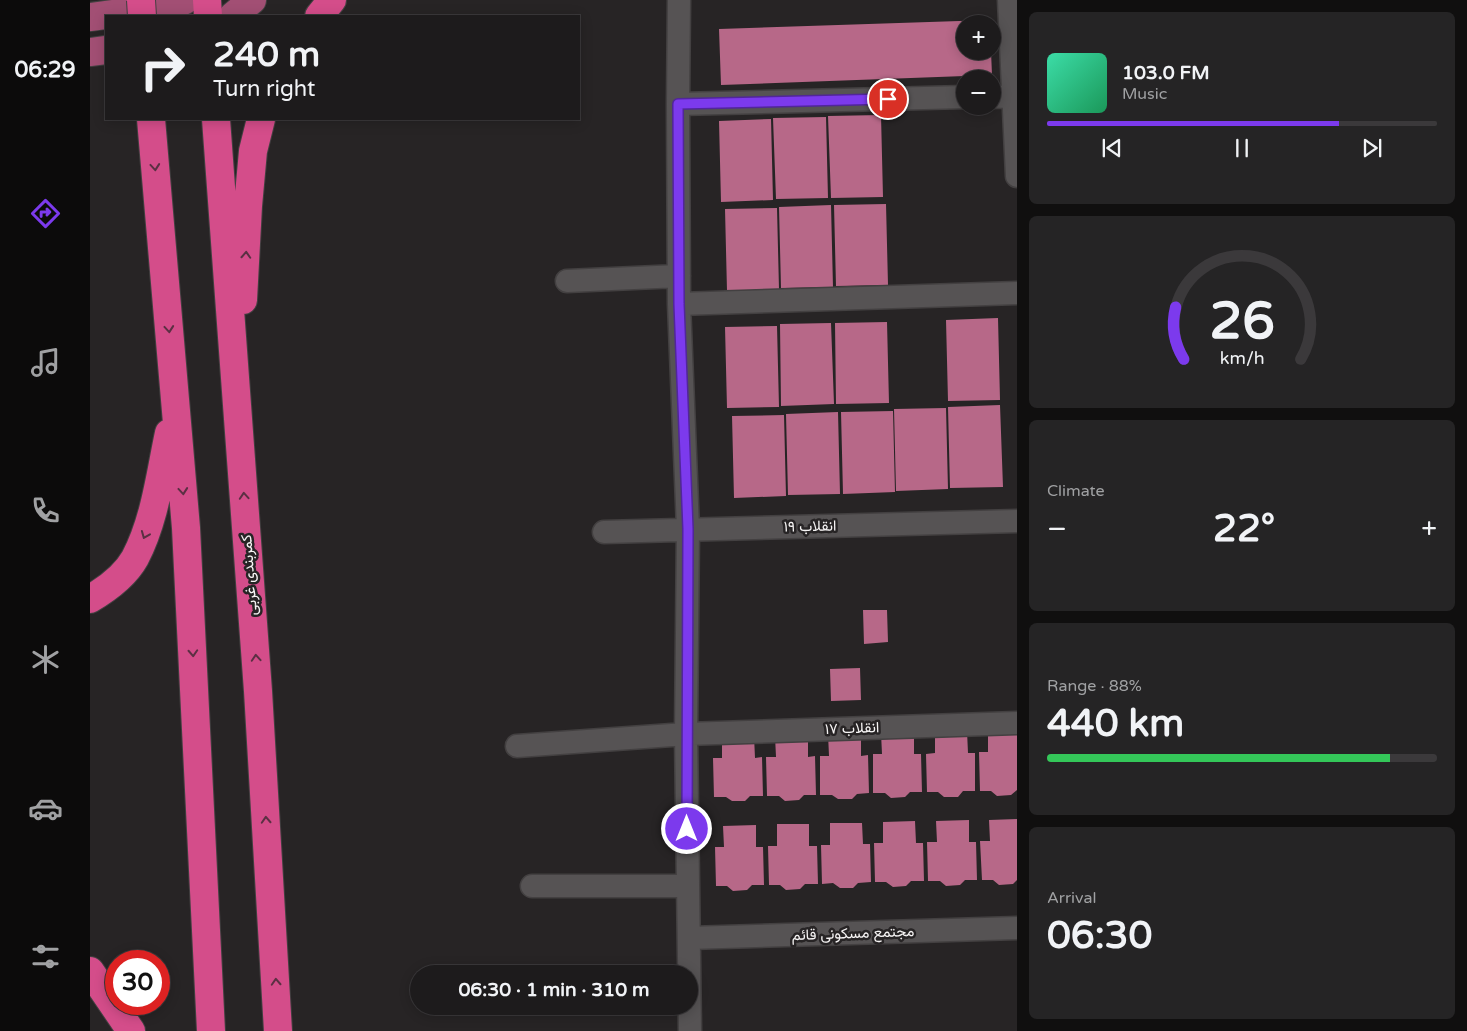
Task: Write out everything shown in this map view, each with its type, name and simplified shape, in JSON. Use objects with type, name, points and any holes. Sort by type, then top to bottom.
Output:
[{"type":"highway","points":[[140,0],[142,15]]},
{"type":"highway","points":[[207,0],[208,15]]},
{"type":"highway","points":[[320,15],[332,0]]},
{"type":"highway","points":[[151,120],[186,528],[211,1031]]},
{"type":"highway","name":"کمربندی غربی","points":[[216,120],[258,691],[278,1031]]},
{"type":"highway","points":[[233,356],[243,307],[253,151],[261,120]]},
{"type":"highway","points":[[90,599],[101,593],[119,578],[134,559],[141,544],[154,505],[175,402]]},
{"type":"highway","points":[[90,971],[98,994],[131,1031]]},
{"type":"main road","points":[[105,15],[173,6],[185,0]]},
{"type":"main road","points":[[234,15],[252,0]]},
{"type":"main road","points":[[90,17],[105,15]]},
{"type":"main road","points":[[90,52],[105,50]]},
{"type":"street","points":[[679,0],[679,304],[688,529],[686,734],[690,1031]]},
{"type":"street","points":[[1009,0],[1003,96],[1016,153],[1017,176]]},
{"type":"street","points":[[678,104],[956,97]]},
{"type":"street","points":[[567,281],[679,276]]},
{"type":"street","points":[[679,304],[1017,293]]},
{"type":"street","name":"انقلاب ۱۹","points":[[604,532],[1017,521]]},
{"type":"street","name":"انقلاب ۱۷","points":[[517,746],[686,734],[1017,723]]},
{"type":"street","points":[[532,886],[688,886]]},
{"type":"street","name":"مجتمع مسکونی قائم","points":[[689,938],[1017,928]]},
{"type":"building","points":[[956,21],[956,60],[991,60],[992,70],[956,70],[956,76],[721,85],[719,29]]},
{"type":"building","points":[[881,115],[883,197],[831,198],[828,116]]},
{"type":"building","points":[[826,117],[828,198],[776,199],[773,118]]},
{"type":"building","points":[[771,119],[773,200],[721,202],[719,121]]},
{"type":"building","points":[[886,204],[888,285],[836,286],[834,205]]},
{"type":"building","points":[[831,205],[833,287],[781,288],[779,207]]},
{"type":"building","points":[[777,208],[779,289],[727,291],[725,209]]},
{"type":"building","points":[[998,318],[1000,400],[948,401],[946,320]]},
{"type":"building","points":[[887,322],[889,403],[836,404],[835,323]]},
{"type":"building","points":[[831,323],[834,404],[781,406],[780,324]]},
{"type":"building","points":[[777,326],[779,407],[727,408],[725,327]]},
{"type":"building","points":[[1000,405],[1003,487],[950,488],[948,407]]},
{"type":"building","points":[[946,408],[948,489],[896,491],[894,409]]},
{"type":"building","points":[[893,411],[895,492],[843,494],[841,412]]},
{"type":"building","points":[[838,412],[840,494],[788,495],[786,414]]},
{"type":"building","points":[[784,415],[786,496],[734,498],[732,416]]},
{"type":"building","points":[[863,610],[887,610],[888,642],[864,644]]},
{"type":"building","points":[[860,668],[861,700],[831,701],[830,669]]},
{"type":"building","points":[[1017,730],[1017,790],[1011,795],[997,796],[991,791],[980,791],[979,752],[988,752],[988,731]]},
{"type":"building","points":[[967,731],[968,753],[975,753],[975,791],[963,791],[958,797],[944,797],[938,792],[927,792],[926,754],[935,753],[935,732]]},
{"type":"building","points":[[914,732],[914,754],[921,754],[922,792],[910,792],[905,797],[891,798],[885,793],[873,793],[873,754],[882,754],[881,733]]},
{"type":"building","points":[[828,734],[861,734],[861,756],[868,755],[869,793],[857,794],[852,799],[838,799],[832,795],[820,795],[820,756],[829,756]]},
{"type":"building","points":[[808,735],[808,757],[815,756],[816,795],[804,795],[799,800],[785,801],[779,796],[767,796],[766,757],[776,757],[775,736]]},
{"type":"building","points":[[754,736],[755,758],[762,757],[763,796],[750,796],[745,801],[732,801],[726,797],[714,797],[713,758],[722,758],[722,737]]},
{"type":"building","points":[[1017,819],[1017,880],[1013,884],[999,885],[993,880],[982,880],[980,841],[990,841],[989,820]]},
{"type":"building","points":[[969,820],[969,842],[976,842],[977,880],[965,880],[960,885],[946,886],[940,881],[928,881],[927,842],[937,842],[936,821]]},
{"type":"building","points":[[915,821],[916,843],[923,843],[924,881],[911,881],[906,886],[893,887],[886,882],[875,882],[874,843],[883,843],[883,822]]},
{"type":"building","points":[[830,823],[862,823],[863,844],[870,844],[871,882],[858,883],[853,888],[840,888],[833,883],[822,884],[821,845],[830,845]]},
{"type":"building","points":[[777,824],[809,824],[809,846],[817,846],[818,884],[805,884],[800,889],[786,890],[780,885],[769,885],[768,846],[777,846]]},
{"type":"building","points":[[756,825],[756,847],[763,847],[764,885],[752,885],[747,890],[733,891],[727,886],[716,886],[715,847],[724,847],[723,826]]},
{"type":"route","points":[[687,829],[688,529],[679,304],[678,104],[888,99]]}]
